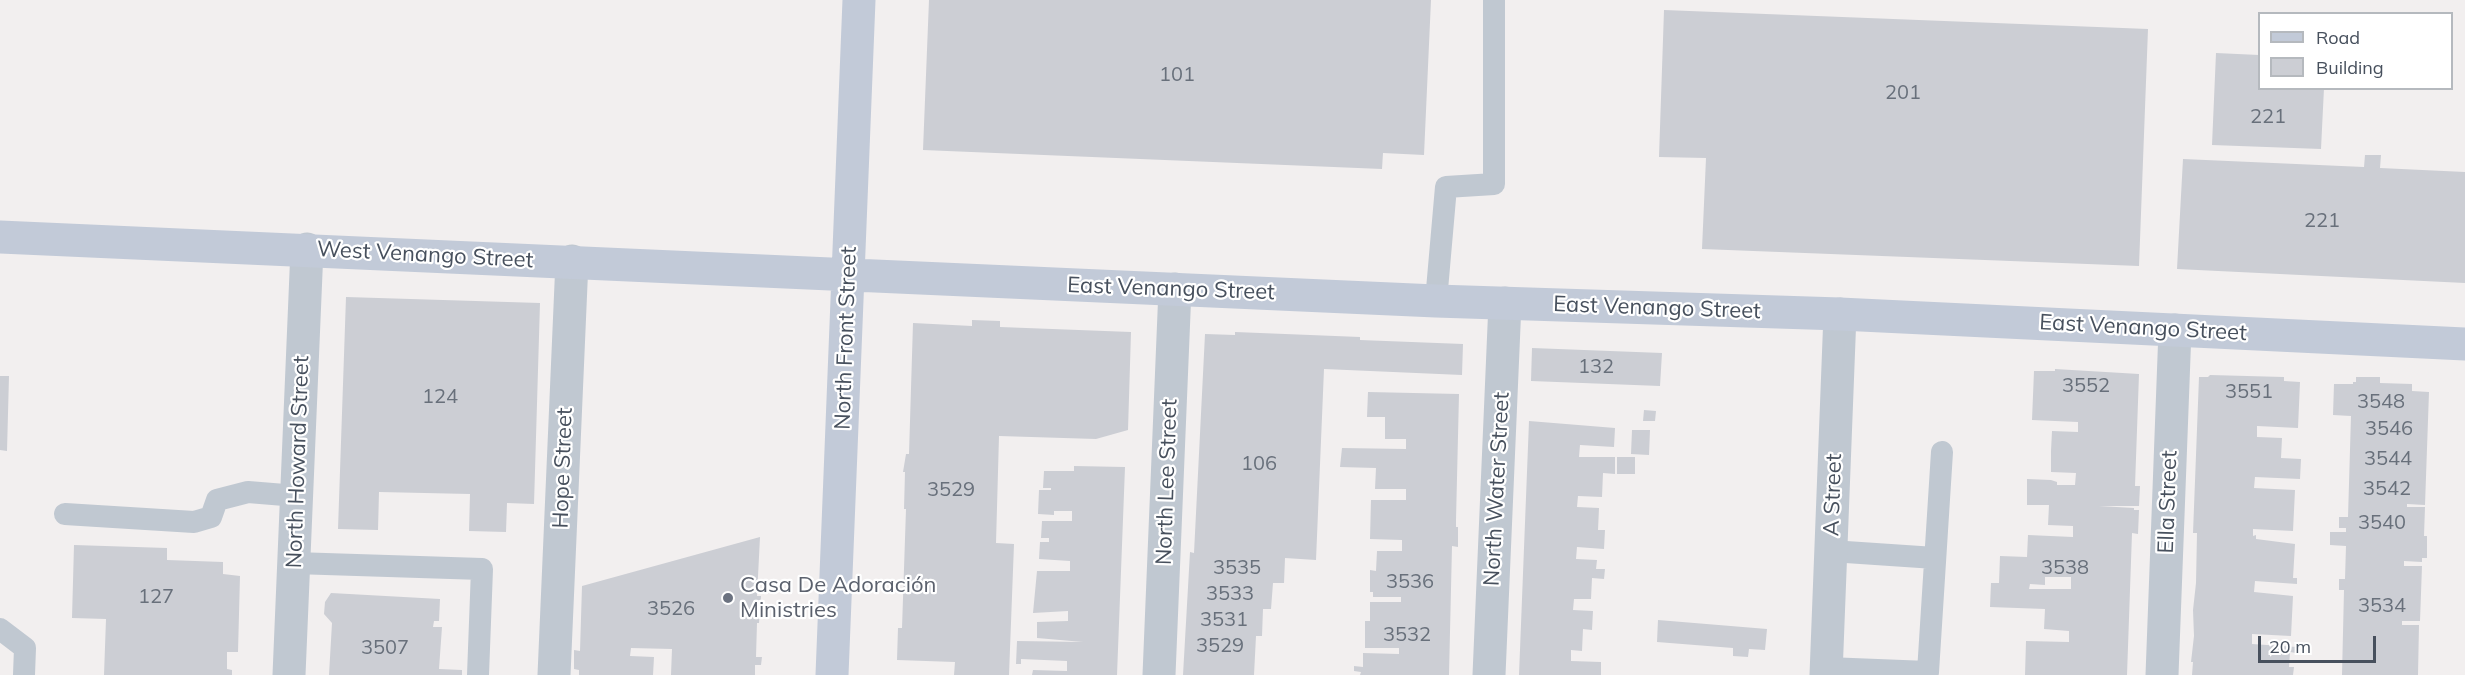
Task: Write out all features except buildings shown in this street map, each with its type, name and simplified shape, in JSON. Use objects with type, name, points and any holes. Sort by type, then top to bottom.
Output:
[{"type":"main road","name":"North Front Street","points":[[832,675],[859,0]]},
{"type":"main road","name":"West Venango Street","points":[[0,237],[849,275]]},
{"type":"main road","name":"East Venango Street","points":[[849,275],[1436,301],[1840,314],[2465,344]]},
{"type":"street","name":"North Howard Street","points":[[289,675],[307,249]]},
{"type":"street","name":"Hope Street","points":[[554,675],[572,261]]},
{"type":"street","name":"North Lee Street","points":[[1159,675],[1175,289]]},
{"type":"street","name":"North Water Street","points":[[1489,675],[1505,303]]},
{"type":"street","name":"A Street","points":[[1826,672],[1840,314]]},
{"type":"street","name":"Ella Street","points":[[2162,675],[2175,330]]},
{"type":"lane","points":[[1436,301],[1446,187],[1494,184],[1494,0]]},
{"type":"lane","points":[[1826,672],[1928,672],[1942,452]]},
{"type":"lane","points":[[65,514],[194,522],[211,517],[217,500],[238,494],[248,492],[297,496]]},
{"type":"lane","points":[[1831,551],[1935,558]]},
{"type":"lane","points":[[294,563],[482,569],[478,675]]},
{"type":"lane","points":[[0,629],[25,648],[24,675]]},
{"type":"place","name":"Casa De Adoración Ministries","points":[[728,598]]}]
